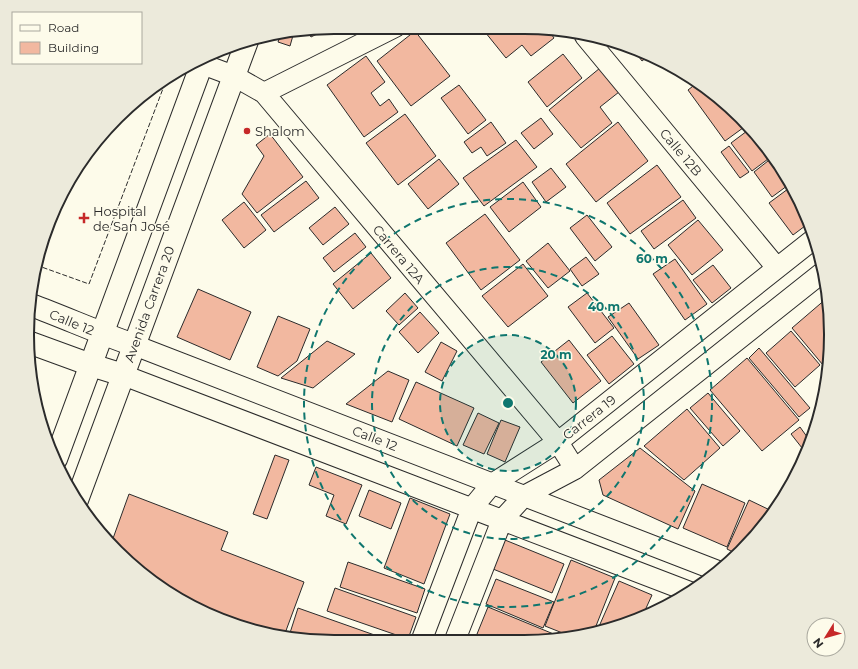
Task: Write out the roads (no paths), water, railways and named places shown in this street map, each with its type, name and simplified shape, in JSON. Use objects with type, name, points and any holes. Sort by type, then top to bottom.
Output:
[{"type":"main road","name":"Avenida Carrera 20","points":[[80,493],[244,48]]},
{"type":"main road","points":[[58,452],[201,65]]},
{"type":"main road","name":"Calle 12","points":[[36,307],[102,334],[134,345]]},
{"type":"main road","points":[[35,344],[123,375]]},
{"type":"street","points":[[264,93],[381,34]]},
{"type":"street","name":"Calle 12B","points":[[590,42],[777,268]]},
{"type":"street","name":"Carrera 12A","points":[[207,63],[264,93],[558,442],[575,469]]},
{"type":"street","name":"Carrera 19","points":[[424,635],[472,508],[492,484],[558,442],[809,242]]},
{"type":"street","points":[[457,635],[502,520],[524,496],[575,469],[818,276]]},
{"type":"street","name":"Calle 12","points":[[134,345],[711,568]]},
{"type":"street","points":[[123,375],[683,589]]},
{"type":"place","name":"Shalom","points":[[247,131]]},
{"type":"place","name":"Hospital de San José","points":[[84,218]]}]
